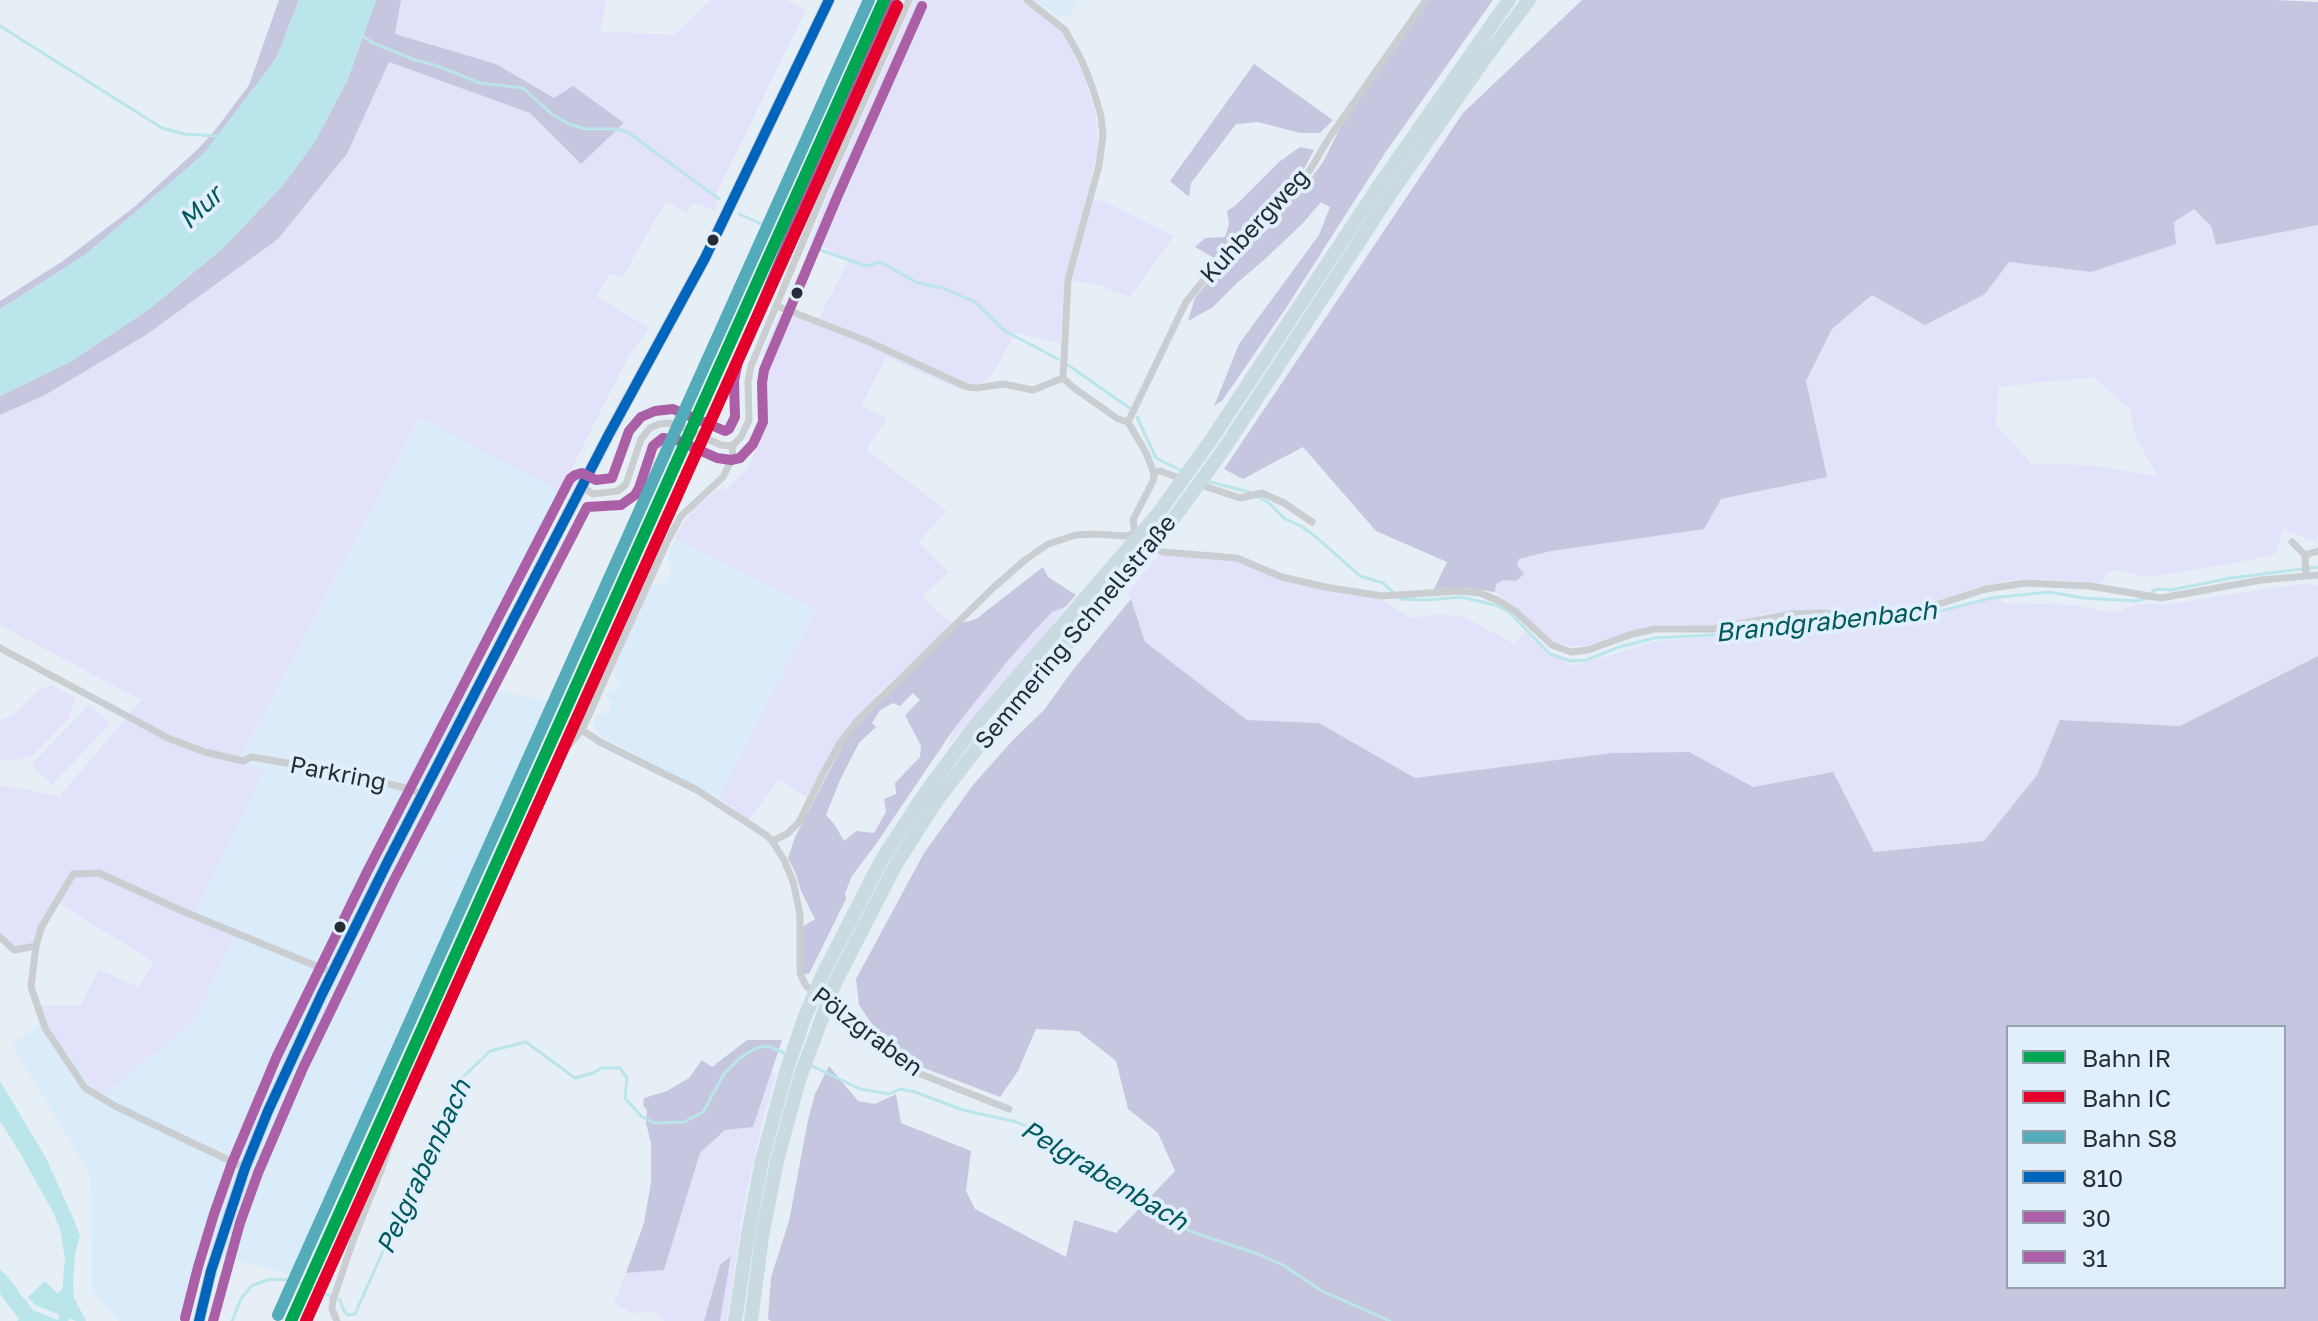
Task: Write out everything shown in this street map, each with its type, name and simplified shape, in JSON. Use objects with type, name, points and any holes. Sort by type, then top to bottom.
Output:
[{"type":"highway","name":"Semmering Schnellstraße","points":[[735,1321],[762,1160],[793,1075],[845,961],[895,866],[937,800],[989,733],[1174,518],[1378,187],[1509,0]]},
{"type":"highway","name":"Semmering Schnellstraße","points":[[751,1321],[762,1237],[804,1019],[846,927],[882,859],[925,793],[977,723],[1218,445],[1486,57],[1529,0]]},
{"type":"main road","points":[[199,1321],[211,1271],[245,1168],[279,1086],[422,795],[705,258],[829,0]]},
{"type":"street","points":[[732,446],[741,437],[749,420],[748,382],[751,366],[909,0]]},
{"type":"street","points":[[1027,0],[1065,30],[1093,89],[1103,136],[1099,165],[1068,280],[1063,378]]},
{"type":"street","name":"Kuhbergweg","points":[[1128,422],[1186,302],[1220,260],[1310,170],[1426,0]]},
{"type":"street","points":[[777,306],[867,341],[967,387],[1003,384],[1033,390],[1063,378]]},
{"type":"street","points":[[1063,378],[1118,419],[1128,422],[1146,453],[1154,473],[1150,489],[1133,520],[1135,533],[1156,549],[1237,558],[1282,577],[1382,596],[1459,591],[1480,593],[1515,611],[1552,645],[1571,652],[1588,650],[1655,629],[1712,629],[1791,614],[1890,613],[1939,604],[1986,589],[2026,583],[2090,586],[2171,597],[2306,571],[2318,575]]},
{"type":"street","points":[[582,487],[593,494],[618,491],[626,484],[641,439],[650,428],[659,424],[670,423],[721,445],[732,446]]},
{"type":"street","points":[[337,1321],[332,1309],[334,1297],[411,1080],[550,772],[582,730],[674,528],[690,506],[723,477],[733,457],[732,446]]},
{"type":"street","points":[[1154,473],[1167,473],[1240,498],[1262,493],[1312,522]]},
{"type":"street","points":[[772,841],[787,834],[799,822],[840,743],[856,722],[1025,560],[1048,544],[1068,537],[1094,534],[1126,536],[1135,533]]},
{"type":"street","points":[[2292,542],[2305,555],[2306,571]]},
{"type":"street","points":[[2305,555],[2318,551]]},
{"type":"street","name":"Parkring","points":[[0,648],[170,739],[205,752],[243,761],[252,757],[349,774],[422,795]]},
{"type":"street","name":"Pölzgraben","points":[[582,730],[697,790],[772,841],[789,873],[798,902],[800,973],[806,986],[875,1038],[908,1069],[1009,1109]]},
{"type":"street","points":[[245,1168],[115,1106],[85,1088],[45,1028],[31,987],[41,928],[73,874],[99,873],[333,973]]},
{"type":"street","points":[[0,937],[14,950],[36,946]]},
{"type":"shaded area","points":[[279,0],[299,0],[276,59],[207,150],[85,255],[0,309],[0,301],[63,261],[133,208],[198,149],[249,85]]},
{"type":"shaded area","points":[[376,0],[401,0],[395,34],[496,64],[554,98],[573,86],[624,123],[581,164],[530,113],[389,62],[347,154],[278,239],[146,335],[45,395],[0,415],[0,396],[70,362],[149,309],[222,249],[283,185],[314,143],[347,81]]},
{"type":"shaded area","points":[[401,0],[607,0],[600,31],[674,35],[711,0],[787,0],[806,10],[718,190],[715,211],[693,202],[687,213],[666,201],[622,278],[610,273],[596,296],[649,328],[627,359],[560,492],[420,417],[238,763],[263,771],[194,913],[235,934],[193,1022],[101,1096],[43,1022],[37,1005],[80,1006],[99,970],[138,987],[154,962],[57,902],[36,946],[14,950],[0,937],[0,785],[60,796],[141,700],[0,625],[0,415],[45,395],[146,335],[278,239],[347,155],[389,62],[530,113],[580,164],[624,124],[573,87],[554,99],[496,64],[395,34]]},
{"type":"shaded area","points":[[914,0],[1021,0],[1046,18],[1069,44],[1084,76],[1096,116],[1098,149],[1065,280],[1060,343],[1016,333],[990,378],[979,384],[970,384],[819,318],[849,260],[811,240]]},
{"type":"shaded area","points":[[1033,0],[1076,0],[1072,14],[1061,18]]},
{"type":"shaded area","points":[[1430,0],[1493,0],[1385,153],[1286,308],[1222,401],[1214,406],[1239,344],[1319,235],[1330,207],[1321,202],[1303,223],[1213,307],[1188,321],[1195,298],[1223,263],[1253,238],[1308,182],[1323,162],[1340,128]]},
{"type":"shaded area","points":[[1582,0],[2318,2],[2318,225],[2216,245],[2211,226],[2194,209],[2174,222],[2176,244],[2091,272],[2009,262],[1985,294],[1925,325],[1872,295],[1832,329],[1806,381],[1827,477],[1721,499],[1704,529],[1551,551],[1519,559],[1517,565],[1524,574],[1516,581],[1503,580],[1496,584],[1495,592],[1468,588],[1434,589],[1447,562],[1376,531],[1303,447],[1243,479],[1224,469],[1463,113]]},
{"type":"shaded area","points":[[1254,64],[1333,120],[1320,133],[1300,133],[1258,122],[1236,124],[1191,183],[1189,197],[1170,181]]},
{"type":"shaded area","points":[[1300,147],[1314,150],[1303,171],[1239,236],[1214,258],[1195,247],[1205,238],[1225,237],[1229,224],[1227,211],[1279,162]]},
{"type":"shaded area","points":[[1094,199],[1174,236],[1130,297],[1093,283],[1072,281]]},
{"type":"shaded area","points":[[2194,209],[2211,226],[2216,245],[2318,225],[2316,542],[2283,529],[2276,553],[2266,557],[2158,576],[2141,577],[2117,569],[2105,575],[2101,583],[2012,580],[1901,608],[1796,610],[1714,626],[1663,625],[1586,646],[1569,646],[1548,639],[1495,592],[1496,584],[1517,565],[1519,559],[1721,499],[1826,477],[1806,382],[1832,329],[1873,295],[1985,294],[2009,262],[2091,272],[2175,244],[2173,222]],"holes":[[[2093,377],[2129,408],[2137,440],[2158,476],[2091,465],[2032,464],[1996,425],[1999,387]]]},
{"type":"shaded area","points":[[780,314],[859,341],[962,388],[963,391],[886,357],[861,406],[887,418],[866,450],[947,511],[918,542],[948,572],[922,597],[952,624],[845,730],[808,798],[778,779],[749,820],[719,798],[816,609],[675,538],[695,508],[717,490],[728,488],[747,469],[754,455],[763,407],[760,385],[765,358],[763,353]]},
{"type":"shaded area","points":[[421,416],[560,492],[467,685],[555,702],[295,1276],[205,1251],[185,1321],[119,1321],[92,1291],[91,1176],[12,1045],[43,1022],[101,1096],[262,772],[238,764]]},
{"type":"shaded area","points":[[675,538],[816,609],[719,798],[603,738],[595,729],[594,721],[598,715],[608,712],[612,703],[606,696],[609,692],[616,693],[620,684],[613,672],[649,589],[656,583],[665,584],[672,567],[667,560]]},
{"type":"shaded area","points":[[1159,555],[1236,561],[1298,585],[1379,599],[1411,618],[1439,614],[1464,617],[1515,644],[1525,631],[1538,645],[1573,666],[1657,641],[1915,619],[1998,597],[2004,603],[2073,605],[2115,613],[2136,604],[2163,605],[2298,584],[2318,585],[2318,656],[2180,726],[2060,720],[2037,775],[1984,841],[1873,852],[1833,772],[1753,787],[1688,752],[1612,753],[1415,778],[1319,723],[1247,720],[1144,642],[1131,599],[1126,594]]},
{"type":"shaded area","points":[[1043,567],[1048,577],[1076,595],[1065,607],[1052,612],[1027,639],[953,730],[852,876],[845,893],[846,899],[809,974],[803,973],[802,934],[804,926],[815,919],[788,858],[795,837],[846,739],[882,698],[958,624],[976,619]],"holes":[[[913,693],[920,700],[905,715],[921,746],[920,757],[895,783],[896,794],[884,799],[886,812],[874,833],[856,831],[844,841],[826,815],[859,743],[876,727],[872,723],[880,710],[893,703],[900,706]]]},
{"type":"shaded area","points":[[1131,599],[1145,642],[1247,720],[1319,723],[1415,778],[1612,753],[1689,752],[1753,787],[1833,772],[1874,852],[1984,841],[2037,775],[2060,720],[2180,726],[2318,656],[2318,1321],[771,1321],[768,1319],[771,1277],[789,1221],[815,1094],[829,1066],[858,1101],[875,1104],[896,1094],[901,1123],[971,1151],[966,1191],[975,1209],[1066,1257],[1074,1220],[1116,1233],[1175,1171],[1158,1133],[1128,1109],[1116,1061],[1078,1031],[1036,1029],[1018,1071],[1000,1097],[924,1068],[900,1053],[872,1024],[859,1005],[856,979],[924,853],[973,785],[1044,710]]},
{"type":"shaded area","points":[[1065,607],[947,747],[953,730],[1006,663],[1052,612]]},
{"type":"shaded area","points":[[51,685],[75,698],[69,718],[34,754],[16,761],[0,759],[0,720],[15,714],[40,689]]},
{"type":"shaded area","points":[[89,704],[110,724],[52,785],[31,765]]},
{"type":"shaded area","points":[[747,1040],[782,1040],[753,1127],[725,1130],[700,1153],[664,1270],[626,1273],[644,1223],[651,1182],[651,1143],[644,1098],[667,1091],[689,1078],[702,1060],[712,1067]]},
{"type":"shaded area","points":[[770,1072],[776,1074],[743,1209],[727,1321],[720,1321],[731,1257],[720,1265],[704,1321],[665,1321],[654,1312],[633,1313],[614,1303],[626,1273],[664,1270],[700,1153],[725,1130],[753,1126]]},
{"type":"shaded area","points":[[731,1256],[720,1321],[704,1321],[720,1265]]},
{"type":"water","points":[[299,0],[376,0],[347,81],[314,143],[283,185],[222,249],[149,309],[70,362],[0,396],[0,309],[85,255],[206,150],[276,59]]},
{"type":"water","points":[[0,1081],[46,1158],[73,1218],[80,1236],[74,1258],[65,1258],[60,1229],[53,1212],[0,1121]]},
{"type":"water","points":[[0,1269],[19,1291],[9,1300],[0,1290]]},
{"type":"water","points":[[64,1280],[71,1281],[72,1294],[86,1321],[76,1321],[35,1305],[28,1297],[45,1281],[57,1293],[62,1290]]},
{"type":"water","points":[[25,1299],[33,1310],[60,1321],[17,1321],[22,1317],[15,1308]]},
{"type":"waterway","points":[[0,26],[162,128],[184,134],[218,136]]},
{"type":"waterway","name":"Brandgrabenbach","points":[[361,35],[415,60],[480,83],[523,88],[553,115],[569,124],[586,129],[617,129],[629,133],[719,199]]},
{"type":"waterway","name":"Brandgrabenbach","points":[[739,214],[768,227]]},
{"type":"waterway","name":"Brandgrabenbach","points":[[812,247],[866,266],[880,262],[918,283],[943,288],[975,302],[1005,331],[1058,359]]},
{"type":"waterway","name":"Brandgrabenbach","points":[[1068,365],[1131,409]]},
{"type":"waterway","name":"Brandgrabenbach","points":[[1137,417],[1156,458],[1184,472]]},
{"type":"waterway","name":"Brandgrabenbach","points":[[1206,481],[1249,492]]},
{"type":"waterway","name":"Brandgrabenbach","points":[[1258,497],[1285,519],[1316,537],[1360,576],[1383,583],[1393,592]]},
{"type":"waterway","name":"Brandgrabenbach","points":[[1400,599],[1461,597],[1495,605],[1509,612],[1550,654],[1571,661],[1587,660],[1619,647],[1655,638],[1729,634],[1783,621],[1831,620],[1854,624],[1914,618],[1991,598],[2049,592],[2136,601],[2148,598],[2159,589],[2171,590],[2231,578],[2318,567]]},
{"type":"waterway","name":"Pelgrabenbach","points":[[232,1321],[241,1299],[251,1286],[270,1279],[293,1280],[340,1300],[348,1315],[355,1314],[458,1082],[490,1051],[526,1042],[575,1078],[602,1068],[620,1068],[627,1078],[625,1098],[641,1116],[654,1123],[684,1122],[703,1112],[724,1074],[756,1048],[768,1046],[789,1055]]},
{"type":"waterway","name":"Pelgrabenbach","points":[[810,1065],[860,1089],[889,1094],[900,1089],[915,1092],[963,1110],[1017,1122],[1088,1160],[1164,1218],[1192,1232],[1283,1265],[1322,1291],[1390,1321]]},
{"type":"waterway","points":[[63,1321],[69,1303],[68,1244]]},
{"type":"waterway","name":"Mur","points":[[0,1280],[30,1321]]},
{"type":"rail line","name":"S8","points":[[278,1315],[869,0]]},
{"type":"rail line","name":"IR","points":[[291,1321],[884,0]]},
{"type":"rail line","name":"IC","points":[[306,1321],[897,6]]},
{"type":"transit line","name":"810","points":[[199,1321],[211,1271],[245,1168],[322,994],[608,436],[705,258],[829,0]]},
{"type":"transit line","name":"31","points":[[185,1318],[214,1214],[277,1056],[367,872],[570,479],[582,473],[596,480],[612,478],[629,431],[641,417],[655,411],[673,409],[725,431],[729,429],[735,417],[734,381],[738,361],[812,183],[894,0]]},
{"type":"transit line","name":"30","points":[[213,1321],[240,1223],[303,1068],[392,884],[587,507],[621,505],[635,495],[653,446],[663,438],[677,440],[717,458],[731,460],[740,458],[753,444],[763,422],[764,370],[922,6]]}]
